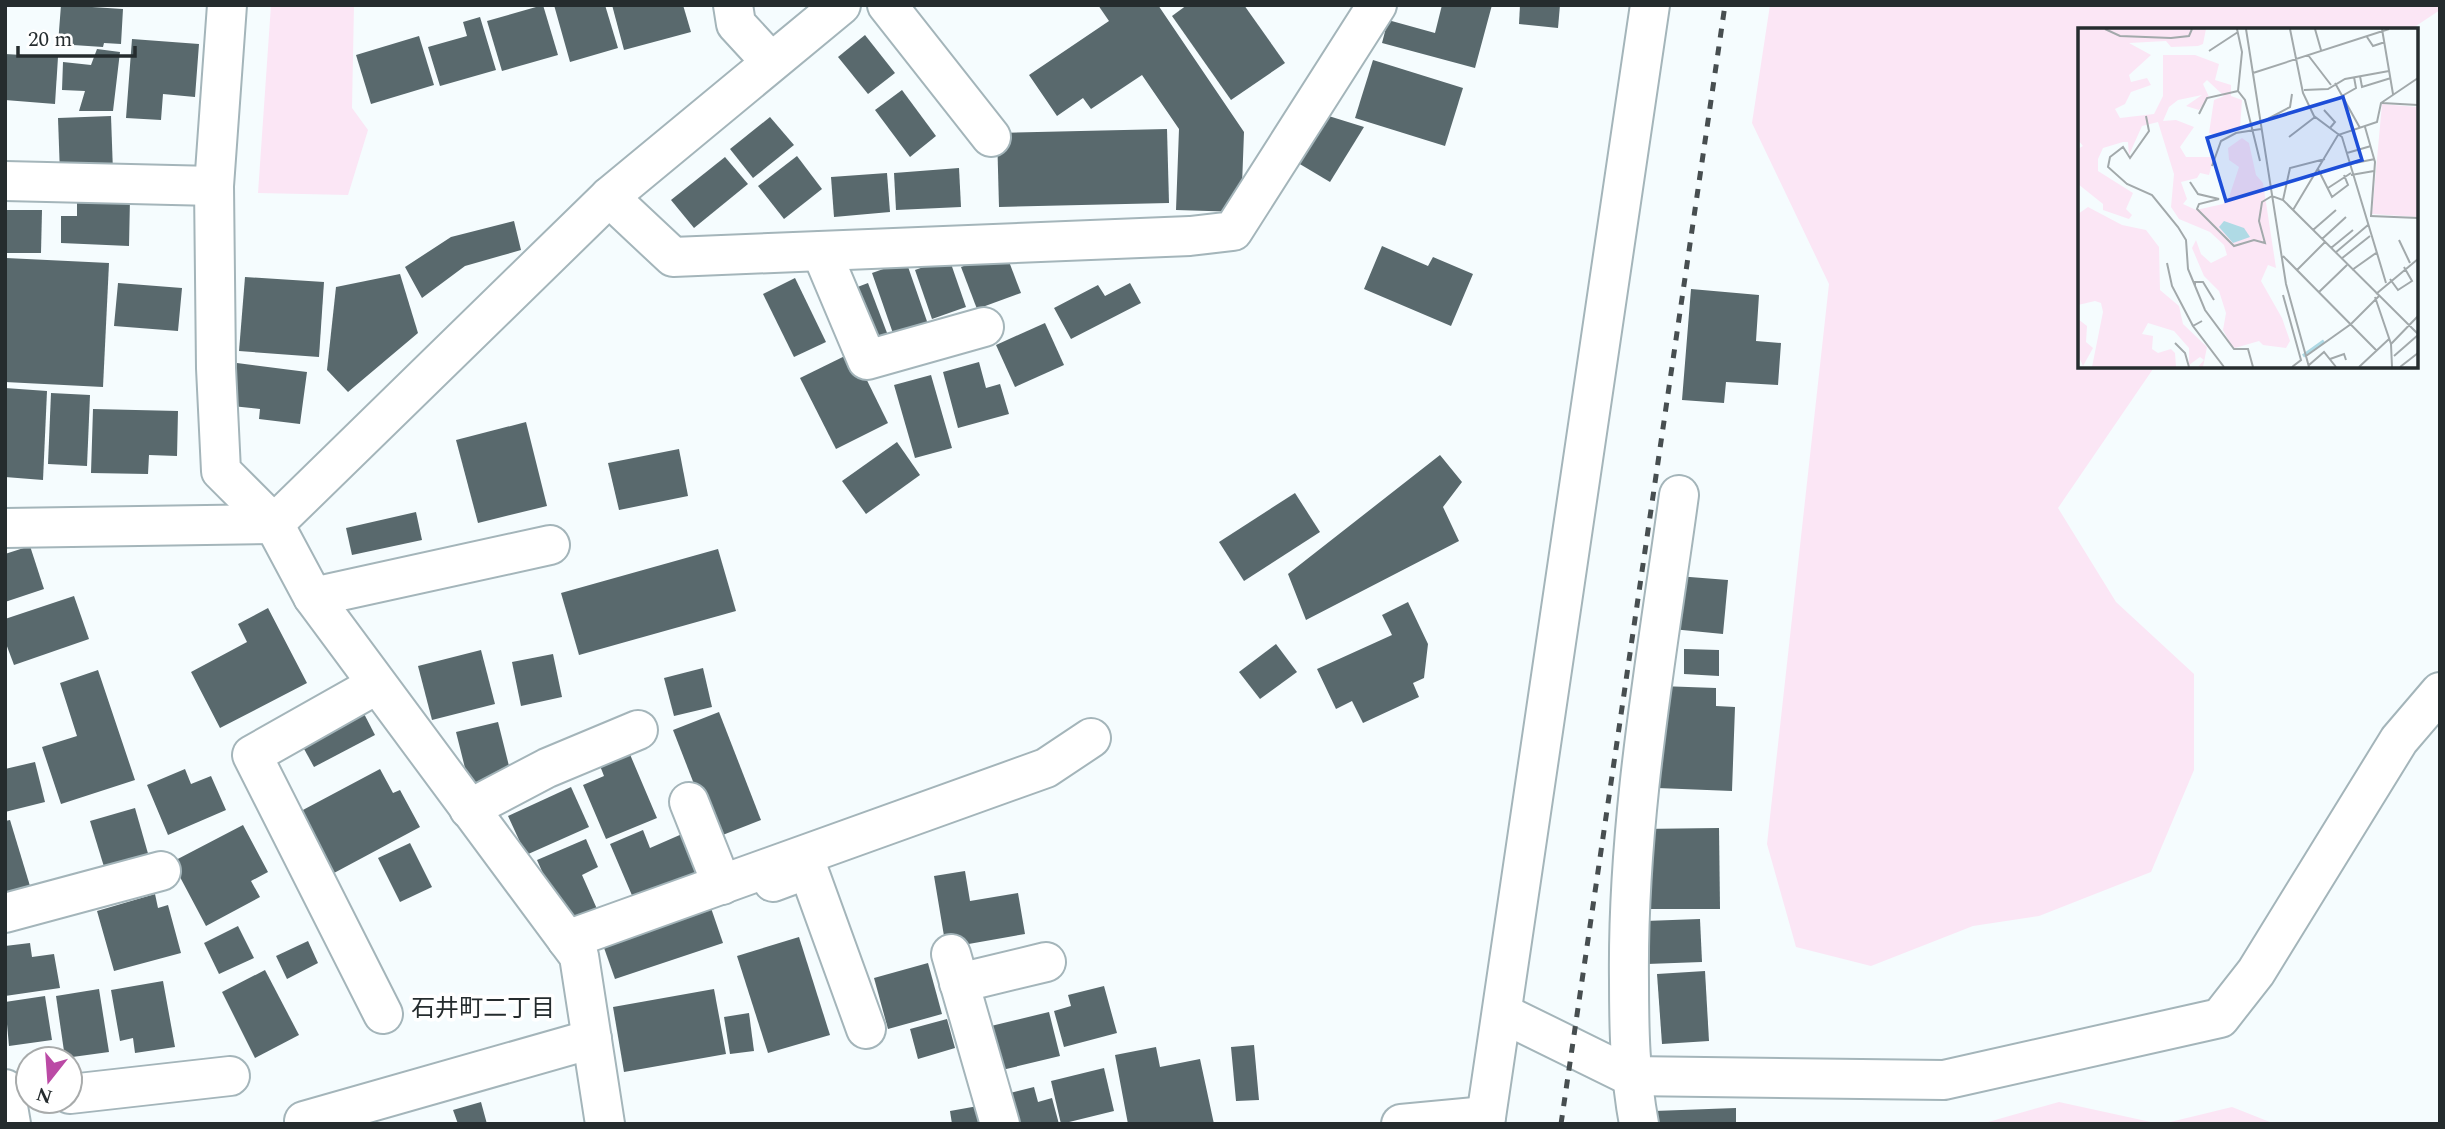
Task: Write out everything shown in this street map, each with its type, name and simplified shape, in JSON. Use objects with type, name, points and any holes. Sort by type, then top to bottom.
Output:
[{"type":"street","points":[[227,5],[214,186],[216,368],[221,471],[274,524],[313,597],[579,956],[605,1124]]},
{"type":"street","points":[[733,5],[736,24],[771,62]]},
{"type":"street","points":[[5,528],[274,524],[610,197],[841,5]]},
{"type":"street","points":[[887,5],[991,137]]},
{"type":"street","points":[[610,197],[673,257],[1190,236],[1233,231],[1377,5]]},
{"type":"street","points":[[1401,1124],[1485,1120],[1650,5]]},
{"type":"street","points":[[5,181],[214,186]]},
{"type":"street","points":[[821,251],[867,360],[984,327]]},
{"type":"street","points":[[1639,1124],[1630,1076],[1628,909],[1634,825],[1679,495]]},
{"type":"street","points":[[313,597],[550,545]]},
{"type":"street","points":[[376,685],[252,755],[383,1014]]},
{"type":"street","points":[[1502,1013],[1630,1076],[1944,1080],[2220,1018],[2256,972],[2399,740],[2440,692]]},
{"type":"street","points":[[469,809],[547,768],[638,730]]},
{"type":"street","points":[[567,940],[1046,768],[1091,738]]},
{"type":"street","points":[[689,802],[731,882],[744,892],[808,869],[866,1029]]},
{"type":"street","points":[[5,913],[161,871]]},
{"type":"street","points":[[1000,1124],[955,968],[1046,962]]},
{"type":"street","points":[[304,1121],[592,1039]]},
{"type":"street","points":[[84,1092],[230,1076]]},
{"type":"shaded area","points":[[271,5],[354,5],[352,108],[368,130],[348,195],[258,193]]},
{"type":"shaded area","points":[[1770,5],[2440,5],[2440,10],[2413,28],[2078,28],[2078,368],[2154,368],[2058,508],[2116,602],[2194,674],[2194,770],[2151,872],[2039,916],[1973,926],[1871,966],[1796,947],[1767,844],[1829,284],[1752,123]]},
{"type":"shaded area","points":[[2059,1102],[2160,1124],[1981,1124]]},
{"type":"shaded area","points":[[2232,1107],[2275,1124],[2162,1124]]},
{"type":"building","points":[[61,5],[123,9],[121,44],[104,43],[103,47],[58,44]]},
{"type":"building","points":[[543,5],[558,55],[502,71],[487,21]]},
{"type":"building","points":[[554,5],[605,5],[618,48],[570,62]]},
{"type":"building","points":[[612,5],[683,5],[691,32],[624,50]]},
{"type":"building","points":[[1098,5],[1158,5],[1244,132],[1241,212],[1176,210],[1179,129],[1142,75],[1091,109],[1083,98],[1057,116],[1029,75],[1109,21]]},
{"type":"building","points":[[1187,5],[1244,5],[1285,63],[1231,100],[1172,16]]},
{"type":"building","points":[[1442,5],[1492,5],[1475,68],[1382,43],[1388,20],[1435,33]]},
{"type":"building","points":[[1520,5],[1560,5],[1558,28],[1519,24]]},
{"type":"building","points":[[480,17],[496,70],[440,86],[428,47],[467,36],[463,22]]},
{"type":"building","points":[[865,35],[895,73],[868,94],[838,57]]},
{"type":"building","points":[[419,36],[434,85],[371,104],[356,55]]},
{"type":"building","points":[[132,39],[199,44],[195,97],[163,94],[161,120],[126,118]]},
{"type":"building","points":[[97,49],[120,52],[113,111],[79,111],[85,91],[62,90],[63,62],[91,65]]},
{"type":"building","points":[[5,54],[58,57],[55,104],[5,100]]},
{"type":"building","points":[[1373,60],[1463,88],[1445,146],[1355,118]]},
{"type":"building","points":[[902,90],[936,136],[910,157],[875,110]]},
{"type":"building","points":[[1319,113],[1364,127],[1330,182],[1288,157]]},
{"type":"building","points":[[111,116],[113,172],[60,174],[58,118]]},
{"type":"building","points":[[770,117],[794,145],[753,178],[730,149]]},
{"type":"building","points":[[1167,129],[1169,203],[999,207],[997,133]]},
{"type":"building","points":[[797,156],[822,189],[784,219],[758,186]]},
{"type":"building","points":[[725,157],[748,184],[694,228],[671,200]]},
{"type":"building","points":[[959,168],[961,207],[896,210],[894,173]]},
{"type":"building","points":[[887,173],[890,212],[834,217],[831,177]]},
{"type":"building","points":[[77,197],[130,198],[129,246],[61,243],[61,216],[77,216]]},
{"type":"building","points":[[5,210],[42,210],[41,253],[5,253]]},
{"type":"building","points":[[514,221],[521,250],[465,266],[422,298],[405,267],[451,237]]},
{"type":"building","points":[[1382,246],[1428,266],[1433,257],[1473,274],[1451,326],[1364,289]]},
{"type":"building","points":[[1005,251],[1021,293],[977,309],[961,267]]},
{"type":"building","points":[[6,258],[109,263],[103,387],[5,382]]},
{"type":"building","points":[[949,258],[966,307],[932,319],[915,270]]},
{"type":"building","points":[[906,261],[930,330],[896,342],[872,273]]},
{"type":"building","points":[[400,274],[418,333],[348,392],[327,370],[336,287]]},
{"type":"building","points":[[245,277],[324,282],[319,357],[239,351]]},
{"type":"building","points":[[795,278],[826,342],[794,357],[763,294]]},
{"type":"building","points":[[118,283],[182,288],[178,331],[114,326]]},
{"type":"building","points":[[868,283],[892,346],[871,354],[847,291]]},
{"type":"building","points":[[1130,283],[1141,303],[1071,339],[1054,308],[1098,285],[1105,296]]},
{"type":"building","points":[[1691,289],[1759,295],[1756,341],[1781,343],[1778,385],[1726,382],[1724,403],[1682,400]]},
{"type":"building","points":[[1045,323],[1064,365],[1015,387],[996,345]]},
{"type":"building","points":[[853,352],[888,423],[836,449],[800,378]]},
{"type":"building","points":[[979,362],[986,388],[1000,384],[1009,414],[958,428],[943,372]]},
{"type":"building","points":[[237,363],[307,372],[300,424],[259,419],[260,409],[232,406]]},
{"type":"building","points":[[931,375],[952,448],[915,458],[894,385]]},
{"type":"building","points":[[5,388],[47,391],[43,480],[5,477]]},
{"type":"building","points":[[51,393],[90,395],[87,466],[48,464]]},
{"type":"building","points":[[93,409],[178,411],[177,456],[149,455],[148,474],[91,473]]},
{"type":"building","points":[[526,422],[547,506],[478,523],[456,440]]},
{"type":"building","points":[[897,442],[920,475],[866,514],[842,481]]},
{"type":"building","points":[[679,449],[688,496],[619,510],[608,463]]},
{"type":"building","points":[[1440,455],[1462,482],[1443,507],[1459,541],[1306,620],[1288,574]]},
{"type":"building","points":[[1295,493],[1320,532],[1244,581],[1219,542]]},
{"type":"building","points":[[416,512],[422,540],[352,555],[346,528]]},
{"type":"building","points":[[30,546],[44,589],[5,602],[5,554]]},
{"type":"building","points":[[718,549],[736,611],[579,655],[561,593]]},
{"type":"building","points":[[1677,576],[1728,580],[1723,634],[1672,629]]},
{"type":"building","points":[[74,596],[89,639],[14,665],[5,641],[5,619]]},
{"type":"building","points":[[1408,602],[1428,644],[1424,678],[1413,683],[1419,697],[1363,723],[1352,701],[1336,709],[1317,669],[1392,635],[1382,615]]},
{"type":"building","points":[[268,608],[307,683],[220,728],[191,672],[247,642],[238,624]]},
{"type":"building","points":[[1276,644],[1297,672],[1260,699],[1239,672]]},
{"type":"building","points":[[1684,649],[1719,650],[1719,676],[1684,674]]},
{"type":"building","points":[[481,650],[495,704],[432,720],[418,666]]},
{"type":"building","points":[[553,654],[562,697],[521,706],[512,662]]},
{"type":"building","points":[[703,668],[712,707],[674,716],[664,678]]},
{"type":"building","points":[[98,670],[135,780],[61,804],[42,747],[77,736],[60,683]]},
{"type":"building","points":[[1660,686],[1716,688],[1716,706],[1735,707],[1732,791],[1657,788]]},
{"type":"building","points":[[360,706],[375,735],[314,767],[298,738]]},
{"type":"building","points":[[719,712],[761,820],[715,838],[673,730]]},
{"type":"building","points":[[498,722],[511,774],[469,784],[456,732]]},
{"type":"building","points":[[626,745],[657,818],[606,839],[583,785],[604,776],[597,758]]},
{"type":"building","points":[[35,762],[45,802],[5,812],[5,769]]},
{"type":"building","points":[[185,769],[191,784],[211,776],[226,810],[168,835],[147,785]]},
{"type":"building","points":[[380,769],[393,793],[400,790],[420,827],[334,873],[301,811]]},
{"type":"building","points":[[571,787],[589,827],[526,855],[508,816]]},
{"type":"building","points":[[135,808],[149,857],[105,870],[90,821]]},
{"type":"building","points":[[10,820],[30,886],[5,893],[5,821]]},
{"type":"building","points":[[243,825],[268,872],[251,881],[260,897],[206,926],[172,862]]},
{"type":"building","points":[[1719,828],[1720,909],[1641,909],[1640,829]]},
{"type":"building","points":[[643,830],[650,848],[682,834],[701,880],[637,907],[610,844]]},
{"type":"building","points":[[586,839],[598,867],[582,875],[601,918],[569,932],[537,860]]},
{"type":"building","points":[[410,843],[432,887],[400,902],[378,858]]},
{"type":"building","points":[[965,871],[970,901],[1018,893],[1025,934],[946,948],[934,876]]},
{"type":"building","points":[[155,894],[158,908],[168,905],[181,953],[114,971],[97,911]]},
{"type":"building","points":[[711,908],[723,943],[615,979],[603,945]]},
{"type":"building","points":[[1700,919],[1702,962],[1647,964],[1645,921]]},
{"type":"building","points":[[238,926],[254,958],[219,974],[204,943]]},
{"type":"building","points":[[799,937],[830,1035],[768,1053],[737,956]]},
{"type":"building","points":[[308,941],[318,963],[287,979],[276,956]]},
{"type":"building","points":[[30,943],[32,957],[54,954],[60,988],[5,996],[5,946]]},
{"type":"building","points":[[928,963],[942,1014],[888,1029],[874,978]]},
{"type":"building","points":[[265,970],[299,1035],[255,1058],[222,992]]},
{"type":"building","points":[[1705,971],[1709,1041],[1662,1044],[1657,974]]},
{"type":"building","points":[[163,981],[175,1047],[135,1053],[133,1038],[120,1041],[111,990]]},
{"type":"building","points":[[1104,986],[1117,1033],[1064,1047],[1054,1011],[1071,1006],[1068,995]]},
{"type":"building","points":[[99,989],[109,1052],[84,1055],[84,1045],[63,1045],[56,996]]},
{"type":"building","points":[[714,989],[726,1054],[624,1072],[613,1007]]},
{"type":"building","points":[[45,996],[52,1040],[9,1046],[5,1002]]},
{"type":"building","points":[[1049,1012],[1060,1056],[1002,1070],[991,1026]]},
{"type":"building","points":[[749,1013],[754,1051],[730,1054],[724,1017]]},
{"type":"building","points":[[947,1019],[955,1048],[918,1059],[910,1029]]},
{"type":"building","points":[[1254,1045],[1259,1100],[1236,1101],[1231,1047]]},
{"type":"building","points":[[1156,1047],[1160,1067],[1200,1059],[1214,1124],[1128,1124],[1115,1055]]},
{"type":"building","points":[[1104,1068],[1114,1111],[1061,1124],[1051,1081]]},
{"type":"building","points":[[1034,1087],[1038,1102],[1052,1098],[1059,1124],[1010,1124],[1002,1095]]},
{"type":"building","points":[[481,1102],[487,1124],[458,1124],[453,1110]]},
{"type":"building","points":[[978,1106],[982,1124],[952,1124],[950,1111]]},
{"type":"building","points":[[1736,1108],[1736,1124],[1654,1124],[1654,1111]]},
{"type":"railway","points":[[1561,1124],[1725,5]]},
{"type":"district","name":"石井町二丁目","points":[[483,1009]]}]
